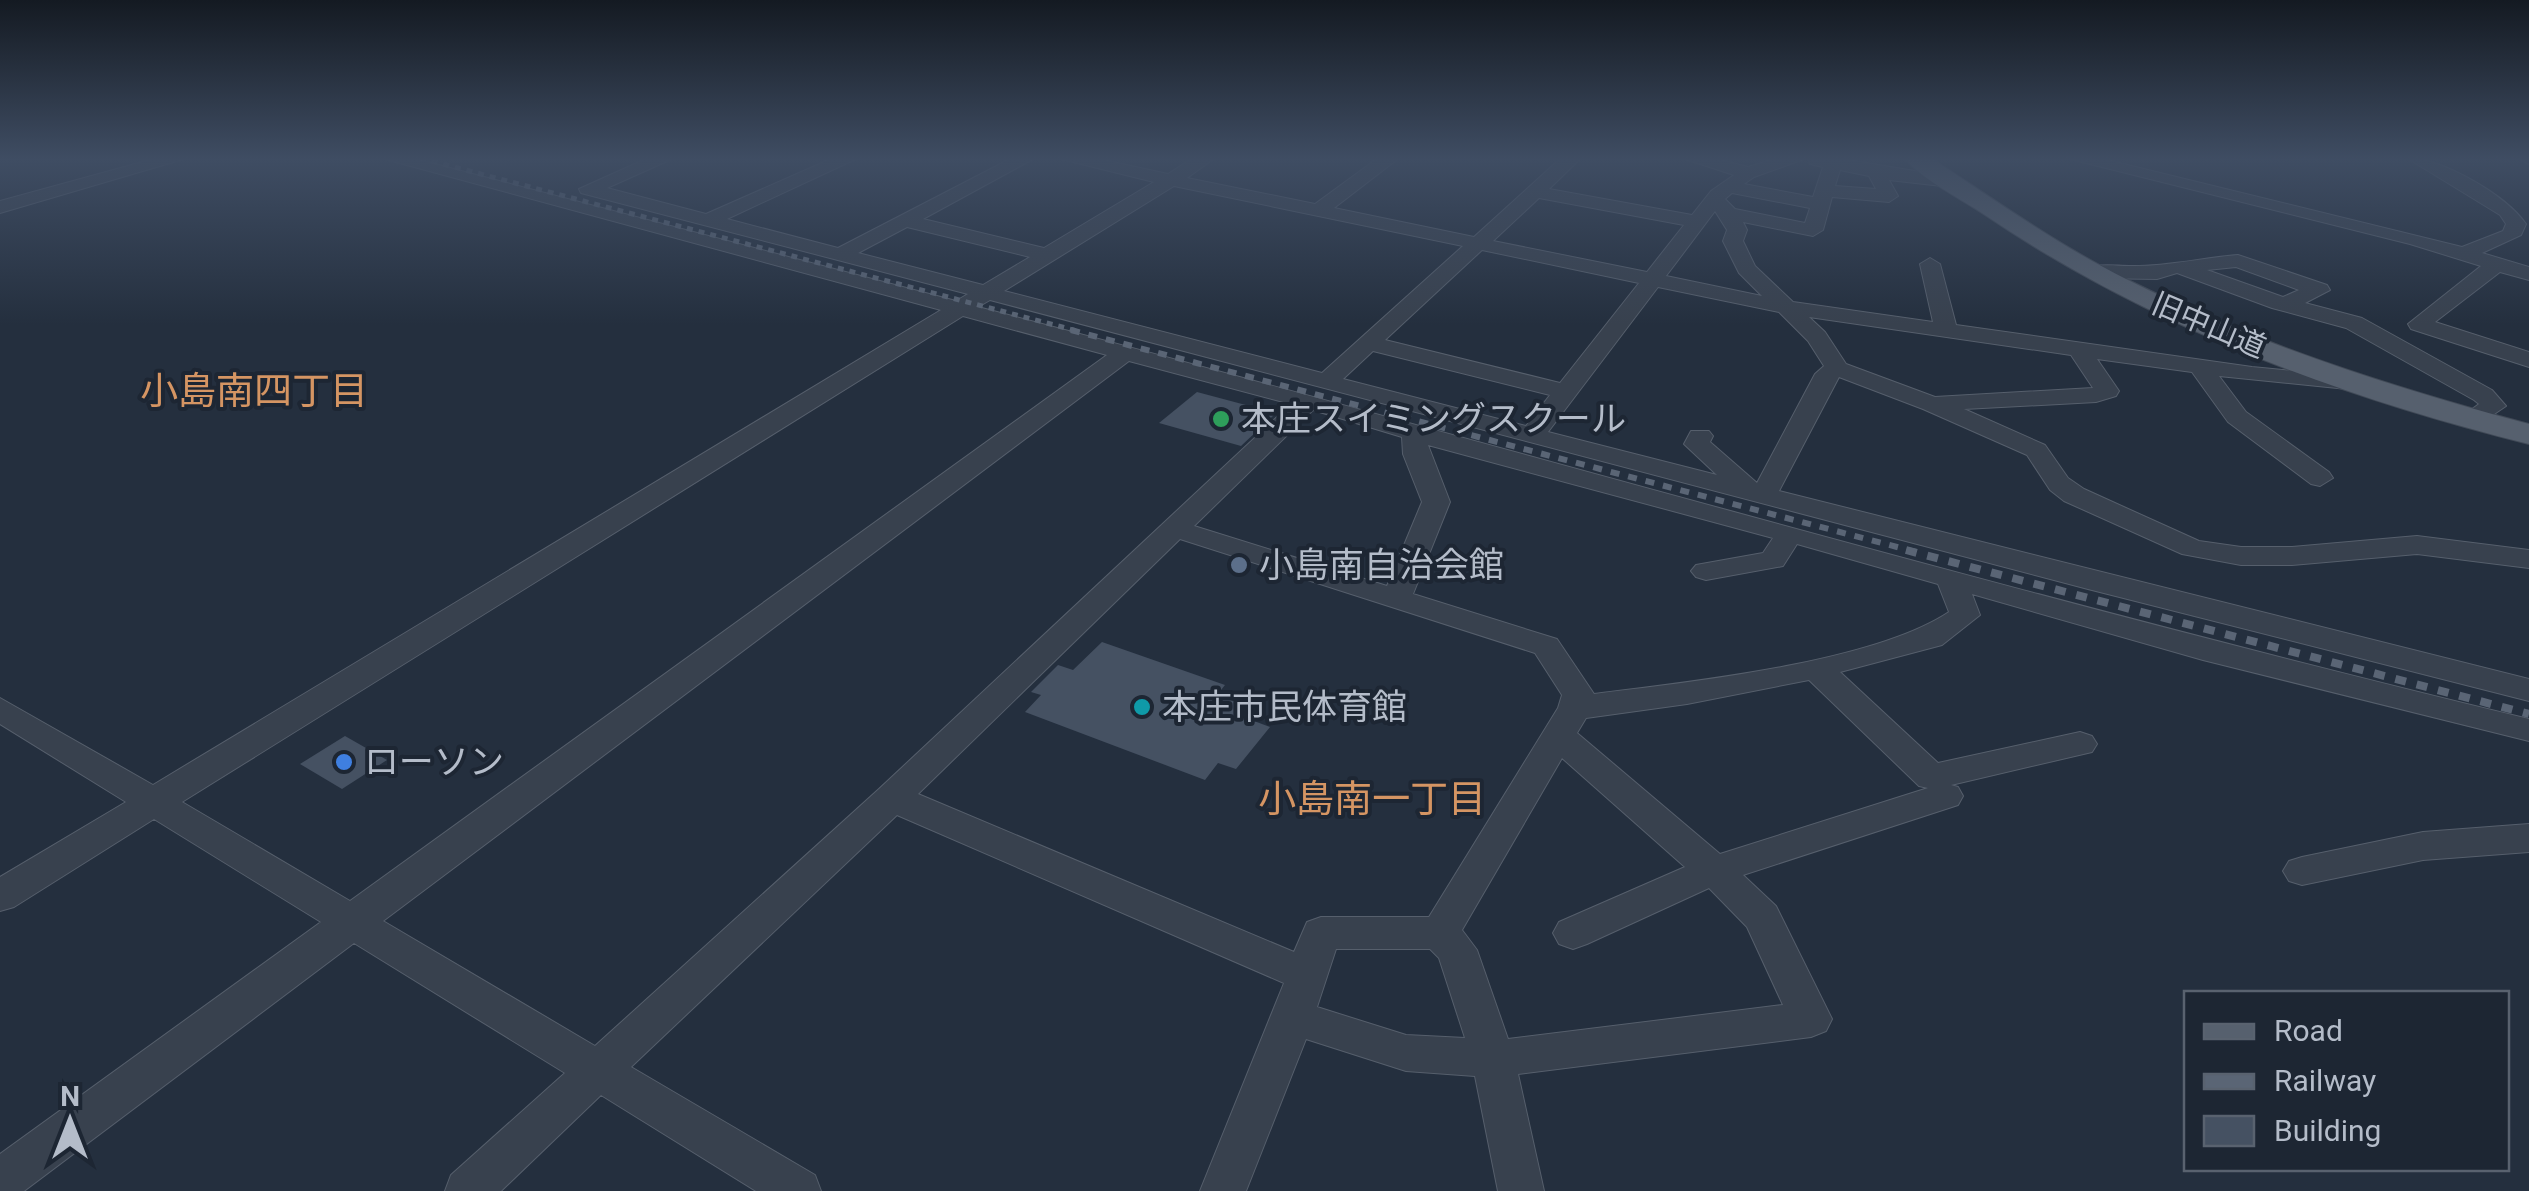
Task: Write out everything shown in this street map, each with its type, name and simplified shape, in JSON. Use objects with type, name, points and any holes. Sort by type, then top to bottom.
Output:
[{"type":"main road","name":"旧中山道","points":[[2001,214],[2094,272],[2191,319],[2356,383],[2529,434]]},
{"type":"street","points":[[601,214],[1123,354],[1533,434],[2529,690]]},
{"type":"street","points":[[683,214],[991,291],[1318,390],[1414,433],[2214,652],[2529,730]]},
{"type":"street","points":[[708,220],[722,214]]},
{"type":"street","points":[[840,255],[920,214]]},
{"type":"street","points":[[0,896],[1116,214]]},
{"type":"street","points":[[1335,214],[1784,306],[2199,366],[2356,383]]},
{"type":"street","points":[[468,1191],[892,798],[1318,390],[1509,214]]},
{"type":"street","points":[[1653,214],[1699,222]]},
{"type":"street","points":[[1533,434],[1652,279],[1709,214]]},
{"type":"street","points":[[1729,214],[1736,230],[1733,242],[1746,269],[1818,337],[1838,369],[1932,404],[2036,450],[2059,484],[2074,495],[2192,548],[2241,556],[2292,556],[2417,545],[2529,559]]},
{"type":"street","points":[[1764,214],[1813,230],[1819,214]]},
{"type":"street","points":[[2300,214],[2529,274]]},
{"type":"street","points":[[2463,254],[2511,235],[2516,224],[2508,214]]},
{"type":"street","points":[[906,221],[1047,255]]},
{"type":"street","points":[[2094,272],[2157,273],[2177,266],[2238,261],[2318,290],[2284,304]]},
{"type":"street","points":[[1930,264],[1946,330]]},
{"type":"street","points":[[2497,264],[2418,324],[2529,360]]},
{"type":"street","points":[[2177,266],[2284,304],[2354,323],[2484,396],[2494,406],[2472,418]]},
{"type":"street","points":[[1368,343],[1566,392]]},
{"type":"street","points":[[1932,404],[2096,396],[2107,391],[2079,349]]},
{"type":"street","points":[[0,1182],[1123,354]]},
{"type":"street","points":[[2199,366],[2237,417],[2320,478]]},
{"type":"street","points":[[1755,493],[1827,374],[1838,369]]},
{"type":"street","points":[[1396,599],[1436,502],[1416,454],[1414,433]]},
{"type":"street","points":[[1700,436],[1697,444],[1755,493]]},
{"type":"street","points":[[1176,529],[1546,646],[1578,695],[1566,722],[1440,932]]},
{"type":"street","points":[[1706,571],[1773,560],[1790,534]]},
{"type":"street","points":[[1566,722],[1816,668],[1932,638],[1965,615],[1951,578]]},
{"type":"street","points":[[1816,668],[1931,778],[2080,744]]},
{"type":"street","points":[[0,709],[798,1191]]},
{"type":"street","points":[[1293,1017],[1406,1053],[1493,1060],[1811,1019],[1762,917],[1566,722]]},
{"type":"street","points":[[1573,932],[1714,870],[1945,796]]},
{"type":"street","points":[[892,798],[1306,975]]},
{"type":"street","points":[[2302,871],[2422,846],[2529,838]]},
{"type":"street","points":[[1223,1191],[1293,1017],[1320,932],[1440,932],[1457,950],[1493,1060],[1521,1191]]},
{"type":"building","name":"本庄スイミングスクール","points":[[1197,392],[1276,413],[1241,446],[1159,423]]},
{"type":"building","name":"本庄市民体育館","points":[[1102,642],[1225,685],[1221,690],[1259,703],[1246,718],[1270,727],[1236,769],[1218,763],[1205,780],[1025,712],[1041,695],[1031,692],[1058,665],[1073,670]]},
{"type":"building","name":"ローソン","points":[[345,736],[387,760],[342,789],[300,764]]},
{"type":"railway","points":[[631,214],[1081,332]]},
{"type":"railway","points":[[1071,330],[1916,552]]},
{"type":"railway","points":[[1906,550],[2529,714]]},
{"type":"place","name":"本庄スイミングスクール","points":[[1221,419]]},
{"type":"place","name":"小島南自治会館","points":[[1239,565]]},
{"type":"place","name":"本庄市民体育館","points":[[1142,707]]},
{"type":"place","name":"ローソン","points":[[344,762]]},
{"type":"district","name":"小島南四丁目","points":[[254,391]]},
{"type":"district","name":"小島南一丁目","points":[[1372,799]]}]
